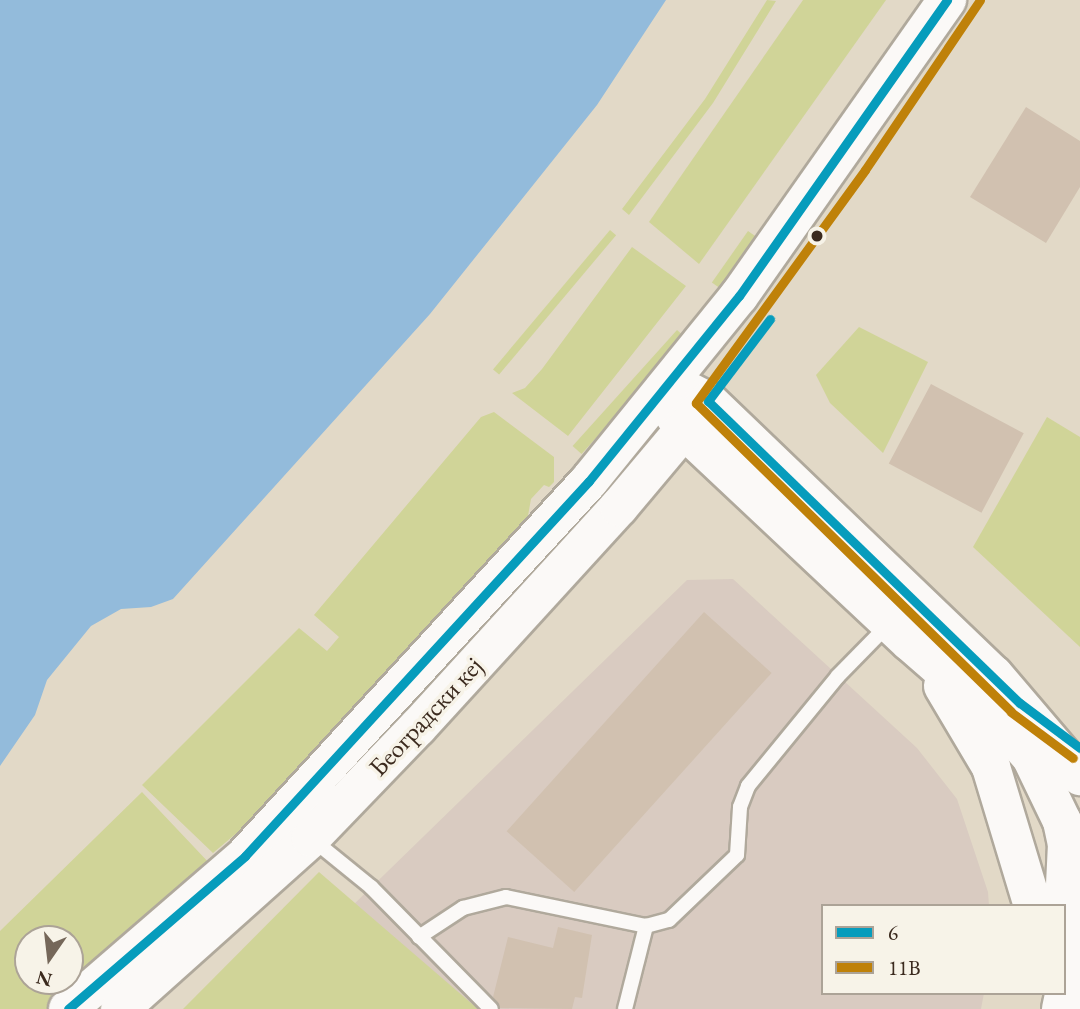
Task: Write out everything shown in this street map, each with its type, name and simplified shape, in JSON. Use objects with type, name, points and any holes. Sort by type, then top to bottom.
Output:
[{"type":"main road","name":"Београдски кеј","points":[[68,1009],[245,856],[518,561],[665,388],[818,187],[947,0]]},
{"type":"main road","points":[[665,388],[696,392],[695,415],[900,633],[947,691],[991,768],[1033,904]]},
{"type":"main road","name":"Београдски кеј","points":[[120,1009],[311,838],[567,565],[695,415]]},
{"type":"main road","points":[[695,415],[1020,703],[1080,748]]},
{"type":"main road","points":[[900,633],[997,718],[1031,757],[1062,821],[1071,902],[1071,962],[1066,986]]},
{"type":"main road","points":[[1020,703],[1080,776]]},
{"type":"lane","points":[[419,937],[463,908],[506,897],[646,926],[669,920],[737,855],[740,807],[748,786],[838,676],[900,633]]},
{"type":"lane","points":[[311,838],[371,887],[491,1009]]},
{"type":"lane","points":[[625,1009],[646,926]]},
{"type":"shaded area","points":[[733,579],[917,748],[957,799],[988,892],[989,904],[821,904],[821,995],[984,995],[981,1009],[472,1009],[349,909],[687,580]]},
{"type":"green space","points":[[767,0],[776,1],[713,103],[629,215],[622,209],[705,99]]},
{"type":"green space","points":[[803,0],[886,0],[699,264],[649,222]]},
{"type":"green space","points":[[610,230],[616,235],[499,375],[493,369]]},
{"type":"green space","points":[[748,231],[761,240],[725,292],[712,283]]},
{"type":"green space","points":[[632,247],[686,286],[568,436],[512,393],[525,388],[542,369]]},
{"type":"green space","points":[[859,327],[928,362],[883,453],[830,403],[816,375]]},
{"type":"green space","points":[[677,330],[686,338],[582,454],[573,446]]},
{"type":"green space","points":[[494,412],[554,457],[554,482],[549,487],[544,485],[531,499],[526,527],[295,784],[213,853],[142,785],[299,628],[327,651],[339,637],[314,615],[481,417]]},
{"type":"green space","points":[[1047,417],[1080,437],[1080,647],[973,547]]},
{"type":"green space","points":[[142,792],[211,865],[84,979],[84,925],[14,925],[14,995],[66,995],[50,1009],[0,1009],[0,931]]},
{"type":"green space","points":[[319,872],[478,1009],[183,1009]]},
{"type":"water","points":[[0,0],[666,0],[597,105],[430,314],[173,599],[151,607],[121,609],[91,626],[47,680],[35,715],[0,766]]},
{"type":"building","points":[[1026,107],[1080,141],[1080,187],[1046,243],[970,197]]},
{"type":"building","points":[[931,384],[1024,433],[981,513],[889,463]]},
{"type":"building","points":[[704,612],[772,673],[574,892],[507,831]]},
{"type":"building","points":[[558,927],[592,935],[582,998],[575,997],[572,1009],[500,1008],[493,997],[508,937],[553,948]]},
{"type":"transit line","name":"6","points":[[68,1009],[245,856],[589,481],[739,296],[947,0]]},
{"type":"transit line","name":"11B","points":[[980,0],[865,170],[696,403],[1011,712],[1073,758]]},
{"type":"transit line","name":"6","points":[[770,319],[708,401],[1020,703],[1080,748]]}]
